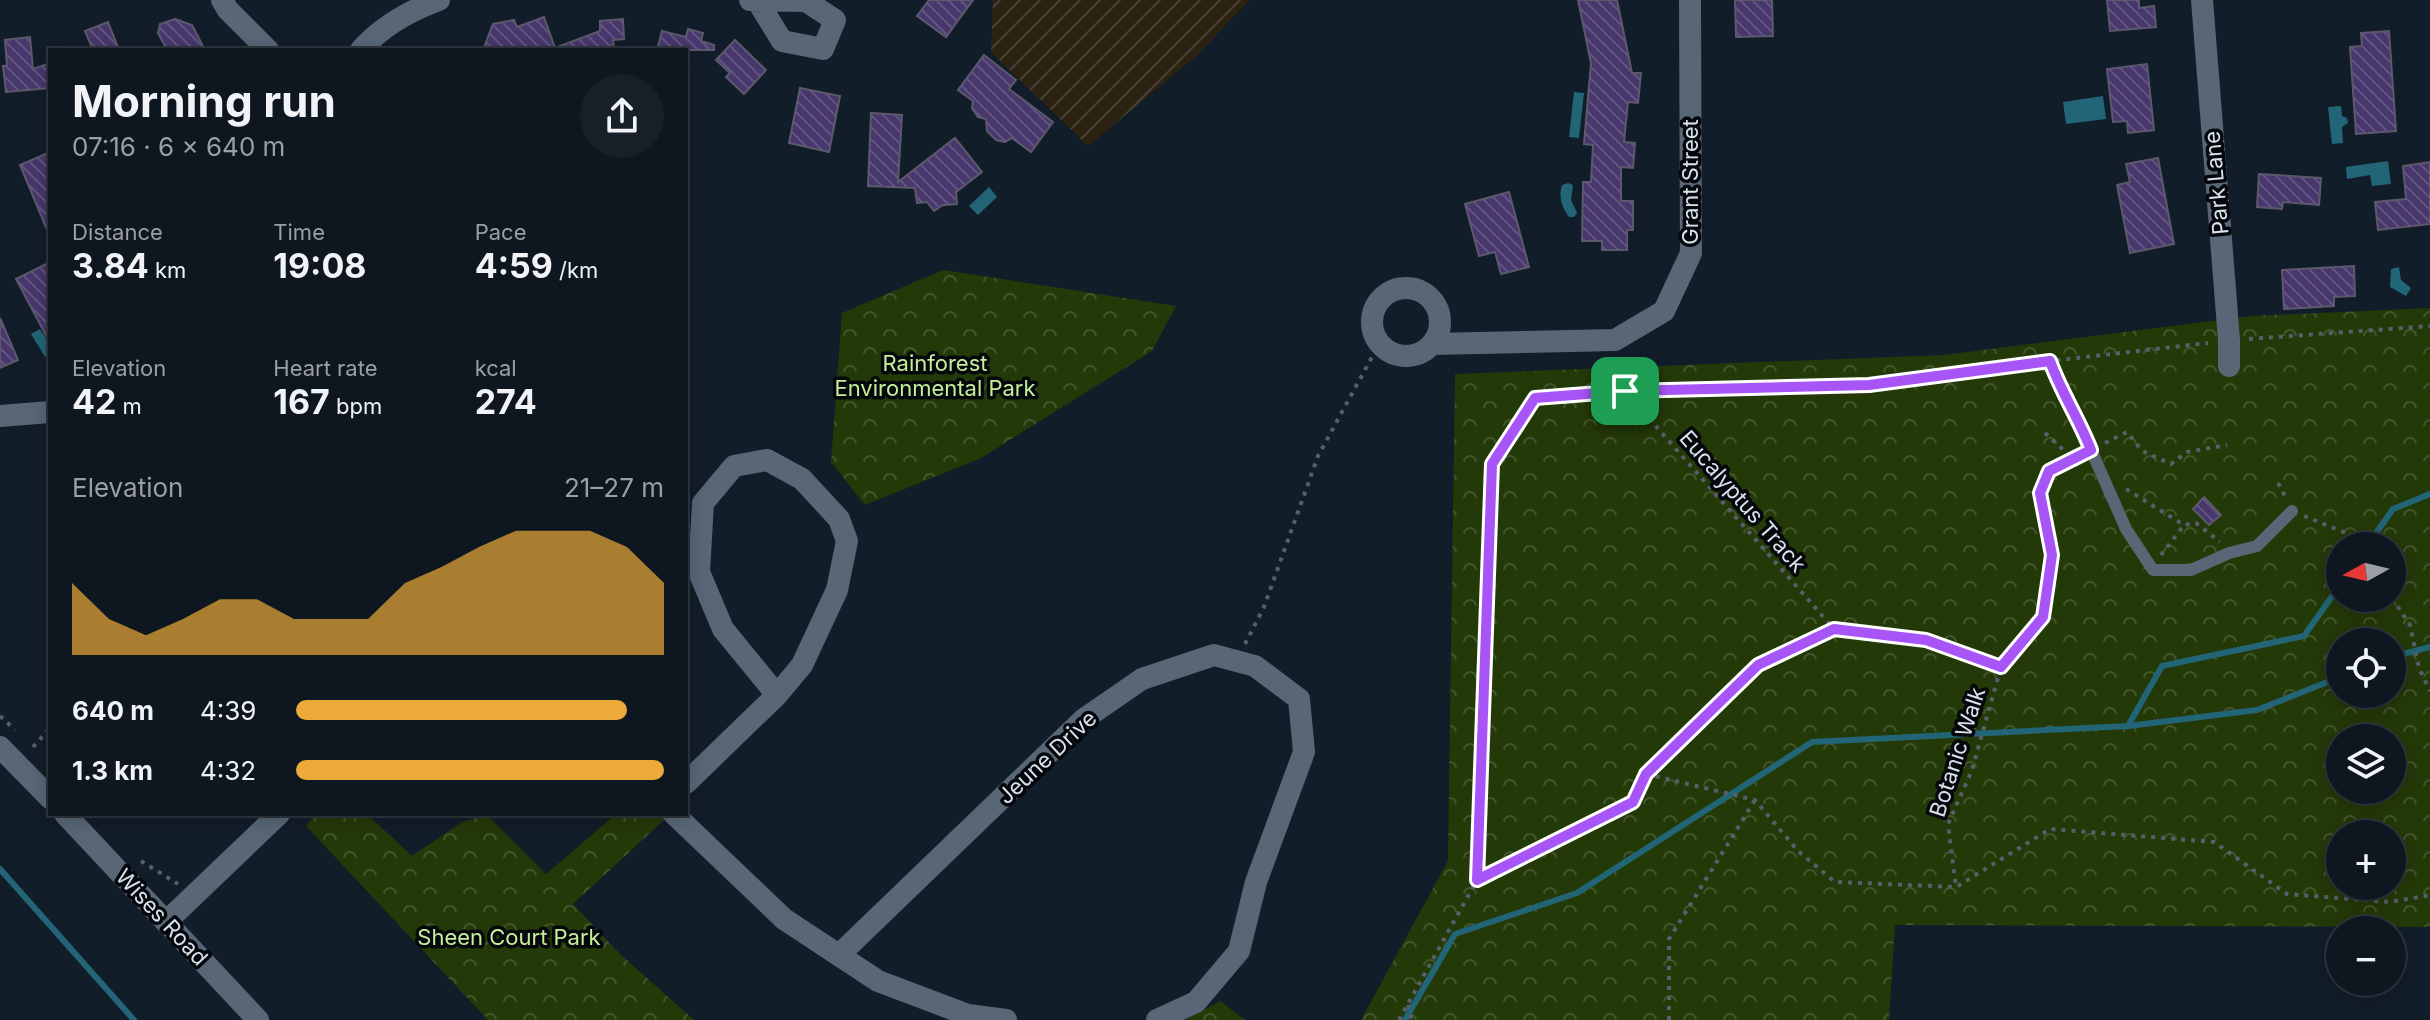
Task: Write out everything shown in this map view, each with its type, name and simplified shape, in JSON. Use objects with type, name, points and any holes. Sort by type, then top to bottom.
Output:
[{"type":"street","points":[[222,0],[266,48]]},
{"type":"street","points":[[363,48],[377,31],[439,0]]},
{"type":"street","name":"Grant Street","points":[[1379,344],[1396,355],[1406,356],[1425,351],[1432,344],[1615,340],[1664,311],[1691,253],[1690,0]]},
{"type":"street","name":"Park Lane","points":[[2202,0],[2229,366]]},
{"type":"street","points":[[1379,344],[1373,334],[1374,311],[1389,293],[1400,289],[1423,293],[1438,311],[1438,334],[1432,344]]},
{"type":"street","points":[[0,416],[48,412]]},
{"type":"street","points":[[688,781],[777,695],[802,665],[837,590],[847,541],[839,519],[802,479],[767,460],[734,466],[703,503],[699,572],[723,629],[777,695]]},
{"type":"street","name":"Jeune Drive","points":[[840,954],[1084,719],[1142,679],[1214,655],[1255,666],[1299,699],[1304,752],[1256,882],[1239,951],[1196,1002],[1157,1020]]},
{"type":"street","points":[[0,747],[48,796]]},
{"type":"street","name":"Wises Road","points":[[67,816],[258,1020]]},
{"type":"street","points":[[166,922],[277,816]]},
{"type":"street","points":[[676,816],[784,919],[878,981],[968,1018],[1006,1020]]},
{"type":"lane","points":[[2091,450],[2126,529],[2153,570],[2191,570],[2229,553],[2257,546],[2292,511]]},
{"type":"path","points":[[1399,1020],[1477,880],[1492,464],[1535,398],[1625,391],[1869,385],[2229,340],[2430,326]]},
{"type":"path","points":[[1615,340],[1625,391]]},
{"type":"path","points":[[1237,661],[1264,607],[1318,456],[1379,344]]},
{"type":"path","points":[[2050,361],[2059,389],[2083,428],[2091,450]]},
{"type":"path","name":"Eucalyptus Track","points":[[1625,391],[1834,629]]},
{"type":"path","name":"Botanic Walk","points":[[1956,887],[1948,824],[1972,770],[2001,667],[2043,617],[2052,555],[2040,493],[2049,471],[2127,432],[2142,451],[2171,464],[2187,452],[2227,445]]},
{"type":"path","points":[[2045,433],[2073,459]]},
{"type":"path","points":[[2101,473],[2160,513],[2184,525],[2196,523],[2215,535],[2229,553]]},
{"type":"path","points":[[2152,567],[2184,525]]},
{"type":"path","points":[[2401,612],[2410,625],[2419,668],[2430,691]]},
{"type":"path","points":[[1477,880],[1633,802],[1646,774],[1758,665],[1834,629],[1926,640],[2001,667]]},
{"type":"path","points":[[33,747],[48,730]]},
{"type":"path","points":[[1646,774],[1755,800],[1798,851],[1835,882],[1956,887],[2050,829],[2214,842],[2287,894],[2390,902],[2430,895]]},
{"type":"path","points":[[1669,1020],[1669,939],[1755,800]]},
{"type":"path","points":[[136,858],[178,884],[188,874]]},
{"type":"path","points":[[1408,1005],[1412,1020]]},
{"type":"shaded area","points":[[993,0],[1250,0],[1195,57],[1088,146],[991,52]]},
{"type":"green space","name":"Rainforest Environmental Park","points":[[943,270],[1176,306],[1152,351],[981,458],[865,505],[831,462],[842,313]]},
{"type":"green space","points":[[2430,308],[2430,927],[2406,927],[2406,916],[2326,916],[2326,927],[1895,925],[1889,1020],[1361,1020],[1448,861],[1455,374],[1944,355],[2251,316]]},
{"type":"green space","name":"Sheen Court Park","points":[[314,816],[369,816],[412,856],[462,822],[488,816],[546,874],[614,816],[662,816],[665,819],[573,904],[620,954],[694,1020],[488,1020],[306,826]]},
{"type":"green space","points":[[1220,1001],[1245,1020],[1185,1020]]},
{"type":"water","points":[[1574,92],[1584,93],[1579,138],[1569,137]]},
{"type":"water","points":[[2103,96],[2106,119],[2066,124],[2063,102]]},
{"type":"water","points":[[2341,106],[2342,116],[2347,118],[2348,123],[2342,127],[2343,143],[2332,144],[2328,107]]},
{"type":"water","points":[[2388,161],[2391,184],[2372,186],[2370,175],[2347,179],[2346,167]]},
{"type":"water","points":[[1562,185],[1573,185],[1571,200],[1577,213],[1574,217],[1569,217],[1561,198]]},
{"type":"water","points":[[989,187],[997,197],[978,215],[969,206]]},
{"type":"water","points":[[2399,267],[2401,280],[2411,288],[2406,296],[2390,287],[2391,269]]},
{"type":"water","points":[[40,329],[48,342],[48,355],[45,357],[31,334]]},
{"type":"building","points":[[929,0],[973,0],[946,37],[917,16]]},
{"type":"building","points":[[1578,0],[1617,0],[1632,73],[1641,73],[1638,103],[1628,102],[1624,142],[1635,143],[1633,168],[1621,167],[1621,201],[1633,201],[1633,230],[1627,230],[1627,250],[1602,250],[1602,241],[1582,241],[1583,182],[1591,182],[1593,145],[1584,144],[1591,63]]},
{"type":"building","points":[[1735,0],[1772,0],[1773,36],[1736,37]]},
{"type":"building","points":[[2107,0],[2139,0],[2139,8],[2154,6],[2156,27],[2110,31]]},
{"type":"building","points":[[544,17],[555,48],[484,48],[493,24],[514,20],[517,27]]},
{"type":"building","points":[[175,19],[192,25],[204,48],[166,48],[158,33],[160,24]]},
{"type":"building","points":[[623,19],[624,39],[613,40],[614,48],[555,48],[600,31],[600,21]]},
{"type":"building","points":[[108,22],[118,48],[92,48],[85,31]]},
{"type":"building","points":[[688,29],[703,33],[701,41],[714,45],[714,50],[658,48],[662,31],[686,37]]},
{"type":"building","points":[[2389,31],[2396,131],[2356,134],[2350,47],[2362,46],[2361,33]]},
{"type":"building","points":[[30,37],[33,69],[48,64],[48,88],[6,92],[3,66],[7,66],[5,40]]},
{"type":"building","points":[[735,40],[766,70],[744,94],[726,77],[730,73],[716,60]]},
{"type":"building","points":[[984,55],[1016,80],[1009,89],[1053,122],[1031,152],[1012,138],[1005,142],[996,140],[987,131],[986,119],[978,117],[972,108],[973,101],[958,90]]},
{"type":"building","points":[[2147,64],[2154,130],[2128,133],[2127,121],[2113,122],[2107,69]]},
{"type":"building","points":[[800,88],[840,96],[829,152],[789,143]]},
{"type":"building","points":[[871,113],[902,115],[898,182],[955,138],[982,172],[956,192],[957,204],[943,205],[934,211],[927,202],[917,203],[915,188],[868,186]]},
{"type":"building","points":[[48,153],[48,232],[20,165]]},
{"type":"building","points":[[2158,158],[2174,244],[2130,253],[2117,185],[2130,182],[2126,164]]},
{"type":"building","points":[[2430,162],[2430,224],[2378,230],[2375,202],[2406,199],[2403,166]]},
{"type":"building","points":[[2259,174],[2321,178],[2319,205],[2283,202],[2282,209],[2257,207]]},
{"type":"building","points":[[1509,192],[1529,267],[1501,274],[1495,252],[1479,256],[1465,204]]},
{"type":"building","points":[[48,263],[48,339],[16,279]]},
{"type":"building","points":[[2354,266],[2355,296],[2334,297],[2334,306],[2284,309],[2282,270]]},
{"type":"building","points":[[0,318],[18,360],[0,368]]},
{"type":"building","points":[[2204,497],[2221,515],[2209,525],[2193,509]]},
{"type":"waterway","points":[[2377,532],[2393,509],[2430,494]]},
{"type":"waterway","points":[[2128,726],[2162,666],[2304,636],[2326,605]]},
{"type":"waterway","points":[[2406,653],[2430,647]]},
{"type":"waterway","points":[[1405,1020],[1455,934],[1577,893],[1812,742],[2128,726],[2257,710],[2326,683]]},
{"type":"waterway","points":[[0,869],[134,1020]]},
{"type":"route","points":[[2050,361],[2059,389],[2083,428],[2091,450],[2049,471],[2040,493],[2052,555],[2043,617],[2001,667],[1926,640],[1834,629],[1758,665],[1646,774],[1633,802],[1477,880],[1492,464],[1535,398],[1625,391],[1869,385],[2050,361]]}]
